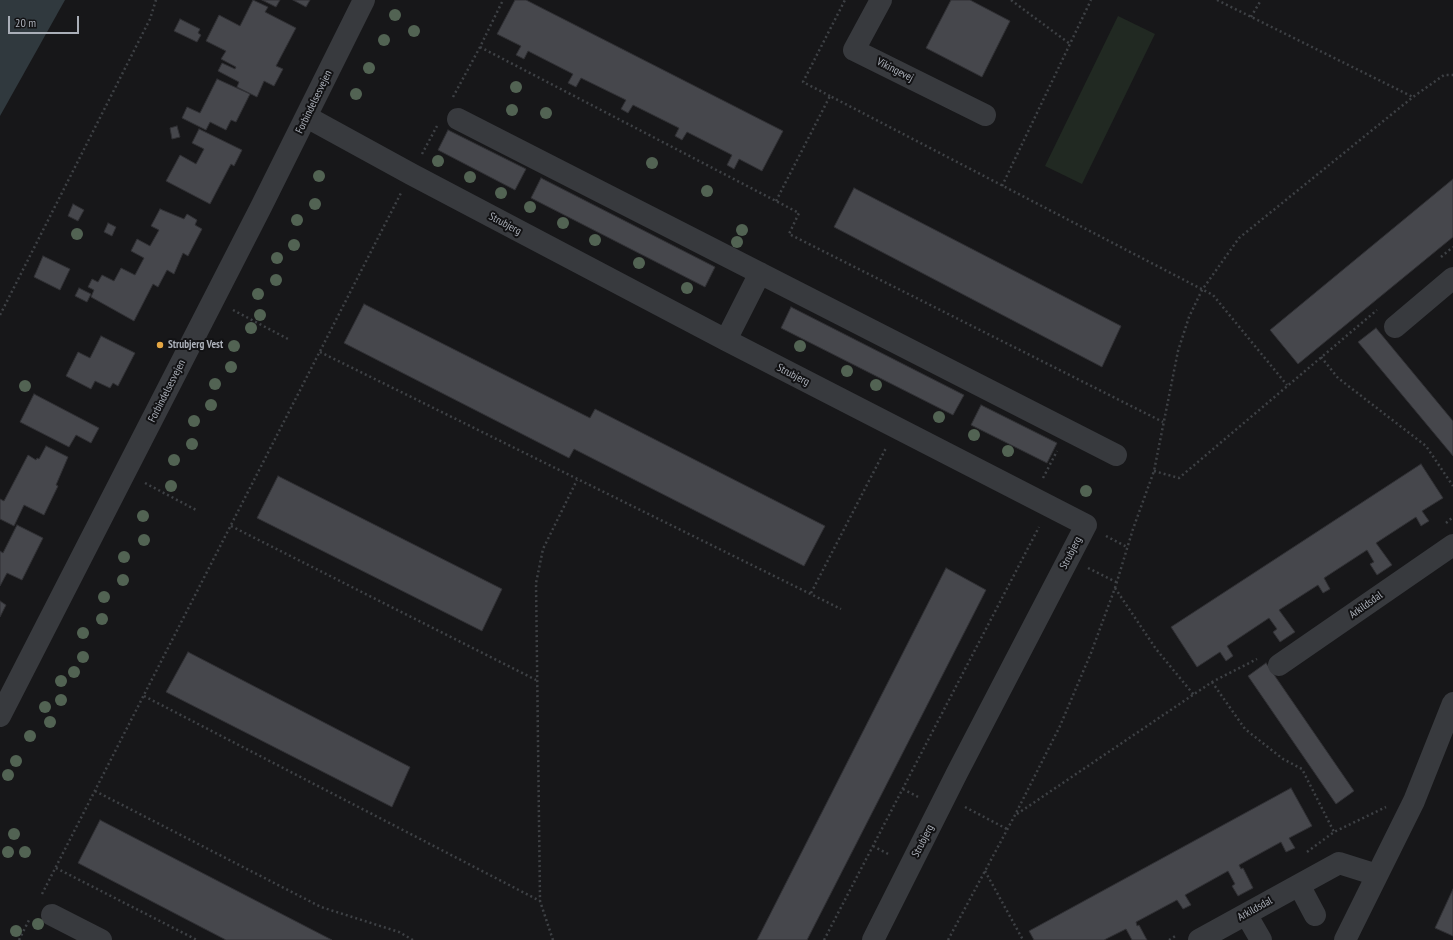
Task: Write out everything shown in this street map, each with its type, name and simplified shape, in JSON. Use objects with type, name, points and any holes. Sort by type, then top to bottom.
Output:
[{"type":"street","name":"Forbindelsesvejen","points":[[0,716],[214,300],[307,117],[364,0]]},
{"type":"street","name":"Vikingevej","points":[[881,0],[854,50],[985,115]]},
{"type":"street","points":[[450,112],[1116,456]]},
{"type":"street","name":"Strubjerg","points":[[307,117],[411,174],[726,340],[1086,525],[944,797],[872,940]]},
{"type":"street","points":[[726,340],[760,273]]},
{"type":"street","points":[[1395,327],[1453,278]]},
{"type":"street","name":"Arkildsdal","points":[[1279,665],[1453,545]]},
{"type":"street","points":[[1345,940],[1414,801],[1453,703]]},
{"type":"street","name":"Arkildsdal","points":[[1199,940],[1339,863],[1377,875]]},
{"type":"street","points":[[1299,885],[1315,915]]},
{"type":"street","points":[[46,907],[101,940]]},
{"type":"street","points":[[1246,914],[1261,940]]},
{"type":"path","points":[[0,315],[150,19],[156,0]]},
{"type":"path","points":[[46,907],[56,868],[411,174],[450,112],[502,0]]},
{"type":"path","points":[[846,0],[803,82],[1213,295],[1287,385]]},
{"type":"path","points":[[1011,0],[1070,44]]},
{"type":"path","points":[[1002,186],[1091,0]]},
{"type":"path","points":[[1217,0],[1413,97]]},
{"type":"path","points":[[1251,18],[1261,0]]},
{"type":"path","points":[[480,47],[798,213],[789,234],[1163,422]]},
{"type":"path","points":[[948,940],[1015,815],[1060,726],[1091,653],[1115,588],[1154,471],[1178,351],[1189,317],[1202,290],[1239,238],[1413,97],[1444,75],[1453,75]]},
{"type":"path","points":[[776,201],[830,96]]},
{"type":"path","points":[[1435,262],[1453,247]]},
{"type":"path","points":[[214,300],[288,339]]},
{"type":"path","points":[[1154,471],[1179,478],[1287,385],[1381,307]]},
{"type":"path","points":[[320,352],[841,609]]},
{"type":"path","points":[[1321,357],[1338,378],[1426,446],[1453,486]]},
{"type":"path","points":[[811,593],[896,428]]},
{"type":"path","points":[[824,940],[1041,502],[1067,431]]},
{"type":"path","points":[[125,473],[198,511]]},
{"type":"path","points":[[553,940],[540,900],[536,680],[536,583],[543,549],[577,480]]},
{"type":"path","points":[[1442,526],[1453,516]]},
{"type":"path","points":[[231,526],[536,680]]},
{"type":"path","points":[[1068,559],[1116,582]]},
{"type":"path","points":[[1115,588],[1156,649],[1194,695]]},
{"type":"path","points":[[1015,815],[1212,682],[1258,658]]},
{"type":"path","points":[[1212,682],[1245,729],[1283,759],[1302,769],[1334,832]]},
{"type":"path","points":[[144,696],[540,900]]},
{"type":"path","points":[[95,791],[321,907],[399,932],[413,940]]},
{"type":"path","points":[[944,797],[1007,829]]},
{"type":"path","points":[[56,868],[196,940]]},
{"type":"path","points":[[984,871],[1023,940]]},
{"type":"path","points":[[19,940],[30,919]]},
{"type":"shaded area","points":[[0,0],[65,0],[0,116]]},
{"type":"shaded area","points":[[1118,16],[1155,34],[1082,184],[1045,166]]},
{"type":"building","points":[[253,0],[268,7],[265,12],[296,28],[276,66],[283,69],[274,86],[264,81],[257,97],[237,87],[239,82],[218,71],[222,63],[235,69],[236,67],[221,59],[226,51],[206,41],[219,15],[240,26]]},
{"type":"building","points":[[262,0],[280,0],[276,7]]},
{"type":"building","points":[[293,0],[310,0],[306,7]]},
{"type":"building","points":[[515,0],[526,0],[783,131],[762,171],[739,159],[734,169],[727,165],[732,155],[687,132],[682,140],[675,136],[679,128],[633,105],[628,113],[621,109],[626,100],[581,78],[576,87],[568,83],[573,74],[528,51],[524,59],[516,55],[521,46],[497,34]]},
{"type":"building","points":[[951,0],[970,0],[1010,21],[982,77],[926,48]]},
{"type":"building","points":[[180,19],[200,29],[198,33],[201,35],[197,42],[174,31]]},
{"type":"building","points":[[217,79],[250,94],[236,122],[231,120],[226,130],[210,122],[206,130],[182,118],[187,107],[200,113]]},
{"type":"building","points":[[177,126],[180,137],[172,139],[170,128]]},
{"type":"building","points":[[199,129],[242,150],[234,166],[231,164],[210,204],[166,181],[180,155],[196,164],[204,149],[192,143]]},
{"type":"building","points":[[448,130],[526,169],[515,190],[438,150]]},
{"type":"building","points":[[541,178],[715,267],[705,287],[531,198]]},
{"type":"building","points":[[1453,179],[1453,237],[1298,364],[1270,330]]},
{"type":"building","points":[[854,188],[1121,326],[1102,367],[834,227]]},
{"type":"building","points":[[73,204],[84,210],[78,221],[68,216]]},
{"type":"building","points":[[160,209],[184,219],[187,214],[197,220],[195,225],[202,229],[188,256],[183,253],[174,274],[167,270],[158,287],[153,284],[134,321],[91,297],[94,290],[88,287],[92,279],[98,282],[102,275],[114,281],[121,268],[135,275],[144,258],[131,251],[137,239],[150,246],[159,230],[151,226]]},
{"type":"building","points":[[108,223],[116,227],[112,236],[104,232]]},
{"type":"building","points":[[43,256],[70,269],[60,290],[34,277]]},
{"type":"building","points":[[79,288],[91,294],[87,302],[75,296]]},
{"type":"building","points":[[364,304],[590,418],[595,409],[825,526],[804,566],[574,449],[569,458],[344,343]]},
{"type":"building","points":[[791,307],[964,395],[953,415],[781,328]]},
{"type":"building","points":[[1376,328],[1453,421],[1453,456],[1358,342]]},
{"type":"building","points":[[101,336],[135,353],[118,386],[113,383],[110,388],[95,381],[91,389],[66,376],[78,352],[90,358]]},
{"type":"building","points":[[34,394],[99,428],[91,443],[76,435],[69,447],[20,422]]},
{"type":"building","points":[[981,405],[1057,443],[1047,463],[971,425]]},
{"type":"building","points":[[46,446],[68,457],[56,485],[58,486],[44,515],[24,505],[14,526],[0,519],[0,499],[4,501],[28,455],[36,460],[37,458],[39,459]]},
{"type":"building","points":[[1421,464],[1443,498],[1422,511],[1429,521],[1421,526],[1416,517],[1376,543],[1392,565],[1377,575],[1370,564],[1374,562],[1367,550],[1324,578],[1330,589],[1323,593],[1318,585],[1279,610],[1295,632],[1280,642],[1273,632],[1277,629],[1269,618],[1227,646],[1233,656],[1226,661],[1220,652],[1197,667],[1171,627]]},
{"type":"building","points":[[278,476],[502,589],[482,631],[257,518]]},
{"type":"building","points":[[17,525],[43,538],[22,580],[7,573],[0,586],[0,551],[3,553]]},
{"type":"building","points":[[946,568],[986,590],[807,940],[757,940]]},
{"type":"building","points":[[0,601],[6,605],[0,617]]},
{"type":"building","points":[[188,652],[410,767],[392,807],[166,692]]},
{"type":"building","points":[[1266,663],[1354,791],[1336,804],[1248,676]]},
{"type":"building","points":[[1291,788],[1312,826],[1289,838],[1295,848],[1286,852],[1281,842],[1239,865],[1241,869],[1243,868],[1253,888],[1238,896],[1232,886],[1235,884],[1228,871],[1185,895],[1191,905],[1183,909],[1177,900],[1136,922],[1137,926],[1139,925],[1147,940],[1132,940],[1126,929],[1104,940],[1034,940],[1029,931]]},
{"type":"building","points":[[100,820],[332,940],[226,940],[78,863]]},
{"type":"building","points":[[1453,889],[1453,936],[1435,928]]},
{"type":"place","name":"Strubjerg Vest","points":[[160,345]]}]
